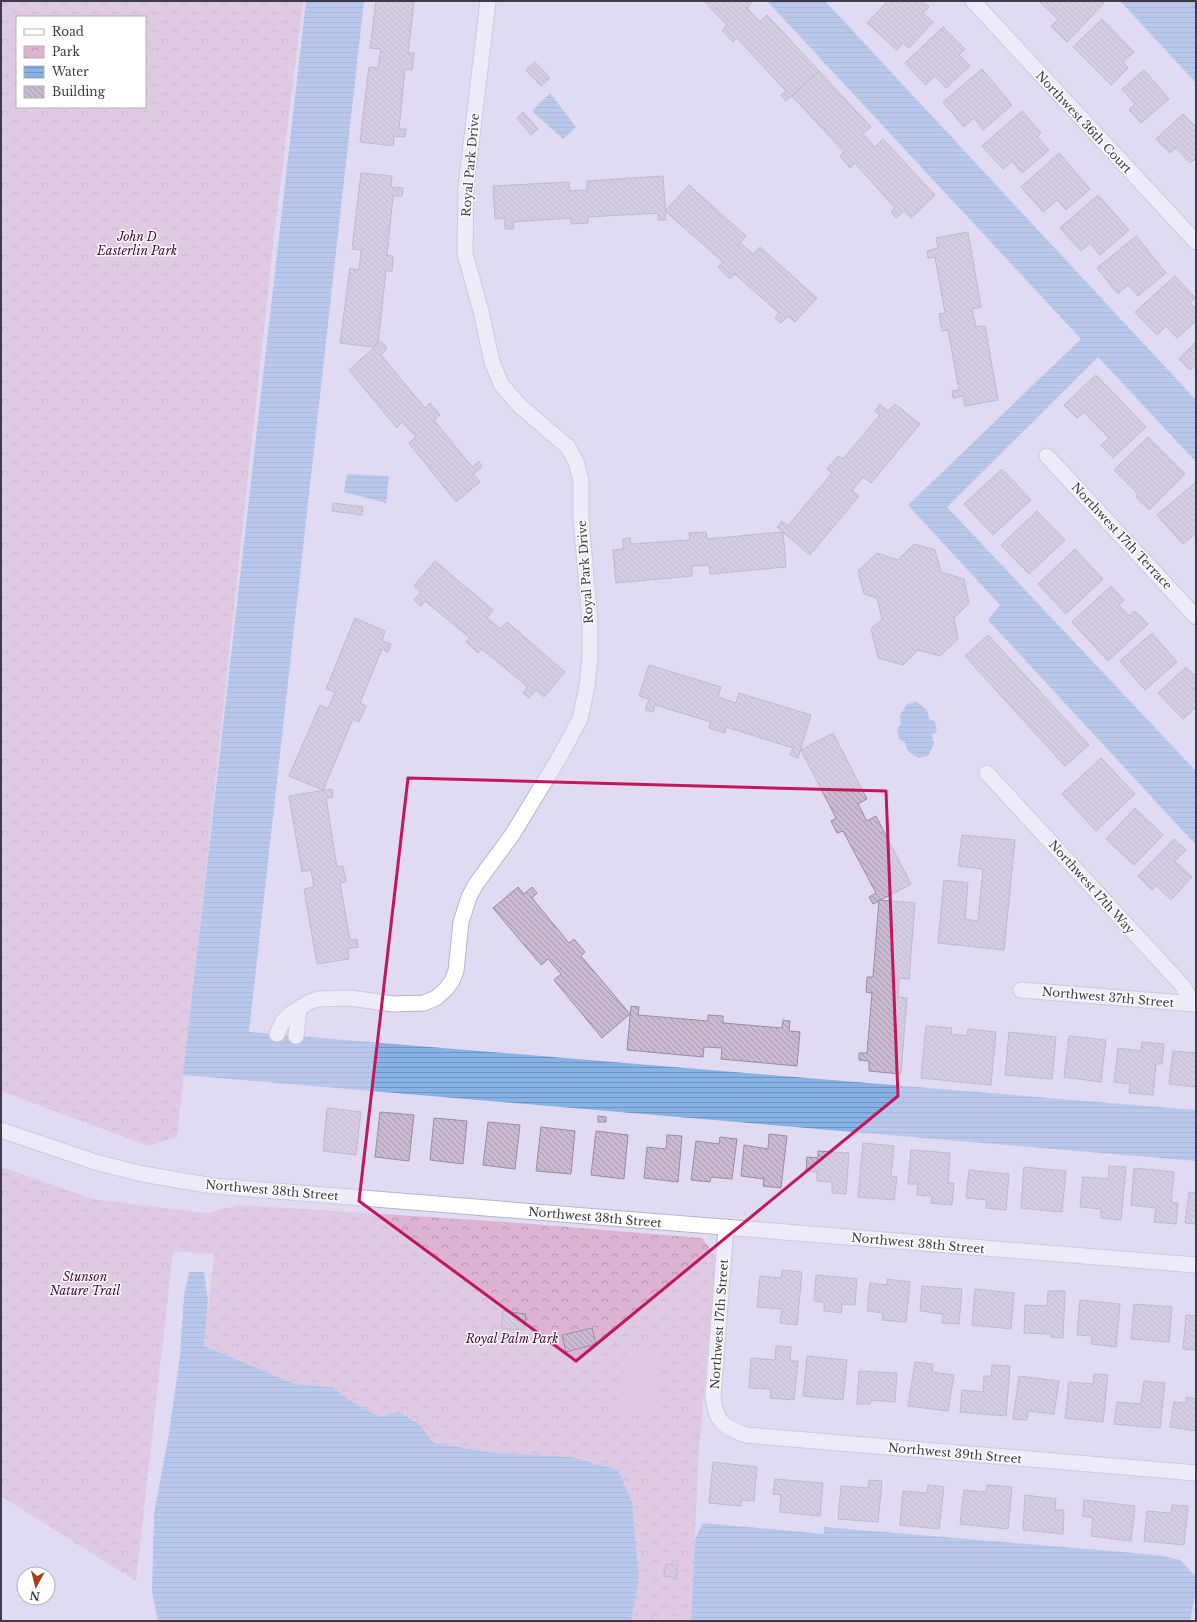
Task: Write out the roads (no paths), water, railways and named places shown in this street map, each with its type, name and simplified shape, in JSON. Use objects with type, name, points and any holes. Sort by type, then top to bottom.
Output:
[{"type":"street","name":"Royal Park Drive","points":[[277,1034],[283,1021],[290,1014],[309,1002],[318,999],[350,998],[392,1004],[424,1003],[436,998],[446,989],[452,982],[456,971],[461,922],[469,897],[476,884],[512,835],[559,758],[580,720],[587,686],[590,657],[590,621],[581,519],[581,480],[576,462],[568,447],[520,406],[501,384],[492,362],[481,311],[465,254],[466,187],[488,1]]},
{"type":"street","name":"Northwest 36th Court","points":[[973,1],[1196,242]]},
{"type":"street","name":"Northwest 17th Terrace","points":[[1047,456],[1196,617]]},
{"type":"street","name":"Northwest 17th Way","points":[[987,773],[1183,986],[1195,1004]]},
{"type":"street","name":"Northwest 37th Street","points":[[1020,990],[1195,1004]]},
{"type":"street","points":[[296,1036],[299,1009]]},
{"type":"street","name":"Northwest 38th Street","points":[[1,1130],[102,1164],[143,1174],[213,1186],[1196,1265]]},
{"type":"street","name":"Northwest 17th Street","points":[[719,1420],[714,1408],[713,1396],[726,1227]]},
{"type":"street","name":"Northwest 39th Street","points":[[719,1420],[730,1430],[746,1435],[1196,1473]]},
{"type":"water","points":[[306,1],[364,1],[249,1032],[1196,1110],[1196,1161],[183,1075]]},
{"type":"water","points":[[767,1],[825,1],[1196,400],[1196,462],[1098,357],[947,507],[1196,771],[1196,845],[988,620],[1000,605],[908,505],[1081,339]]},
{"type":"water","points":[[1120,1],[1196,1],[1196,83]]},
{"type":"water","points":[[550,93],[576,127],[563,139],[532,111]]},
{"type":"water","points":[[347,474],[389,476],[386,503],[344,492]]},
{"type":"water","points":[[917,702],[927,710],[929,719],[935,721],[937,731],[932,735],[934,744],[928,756],[918,758],[907,750],[905,742],[899,739],[897,729],[901,724],[900,715],[907,704]]},
{"type":"water","points":[[189,1272],[204,1272],[208,1301],[204,1346],[295,1384],[332,1387],[351,1401],[380,1417],[398,1412],[419,1424],[434,1443],[496,1453],[570,1457],[618,1470],[632,1503],[639,1580],[631,1621],[158,1621],[152,1592],[154,1514],[169,1433],[180,1355],[184,1296]]},
{"type":"water","points":[[703,1523],[824,1534],[824,1527],[1158,1555],[1180,1560],[1196,1577],[1196,1590],[1190,1621],[691,1621],[695,1539]]},
{"type":"park label","name":"John D Easterlin Park","points":[[137,243]]},
{"type":"park label","name":"Stunson Nature Trail","points":[[85,1283]]},
{"type":"park label","name":"Royal Palm Park","points":[[512,1338]]}]
